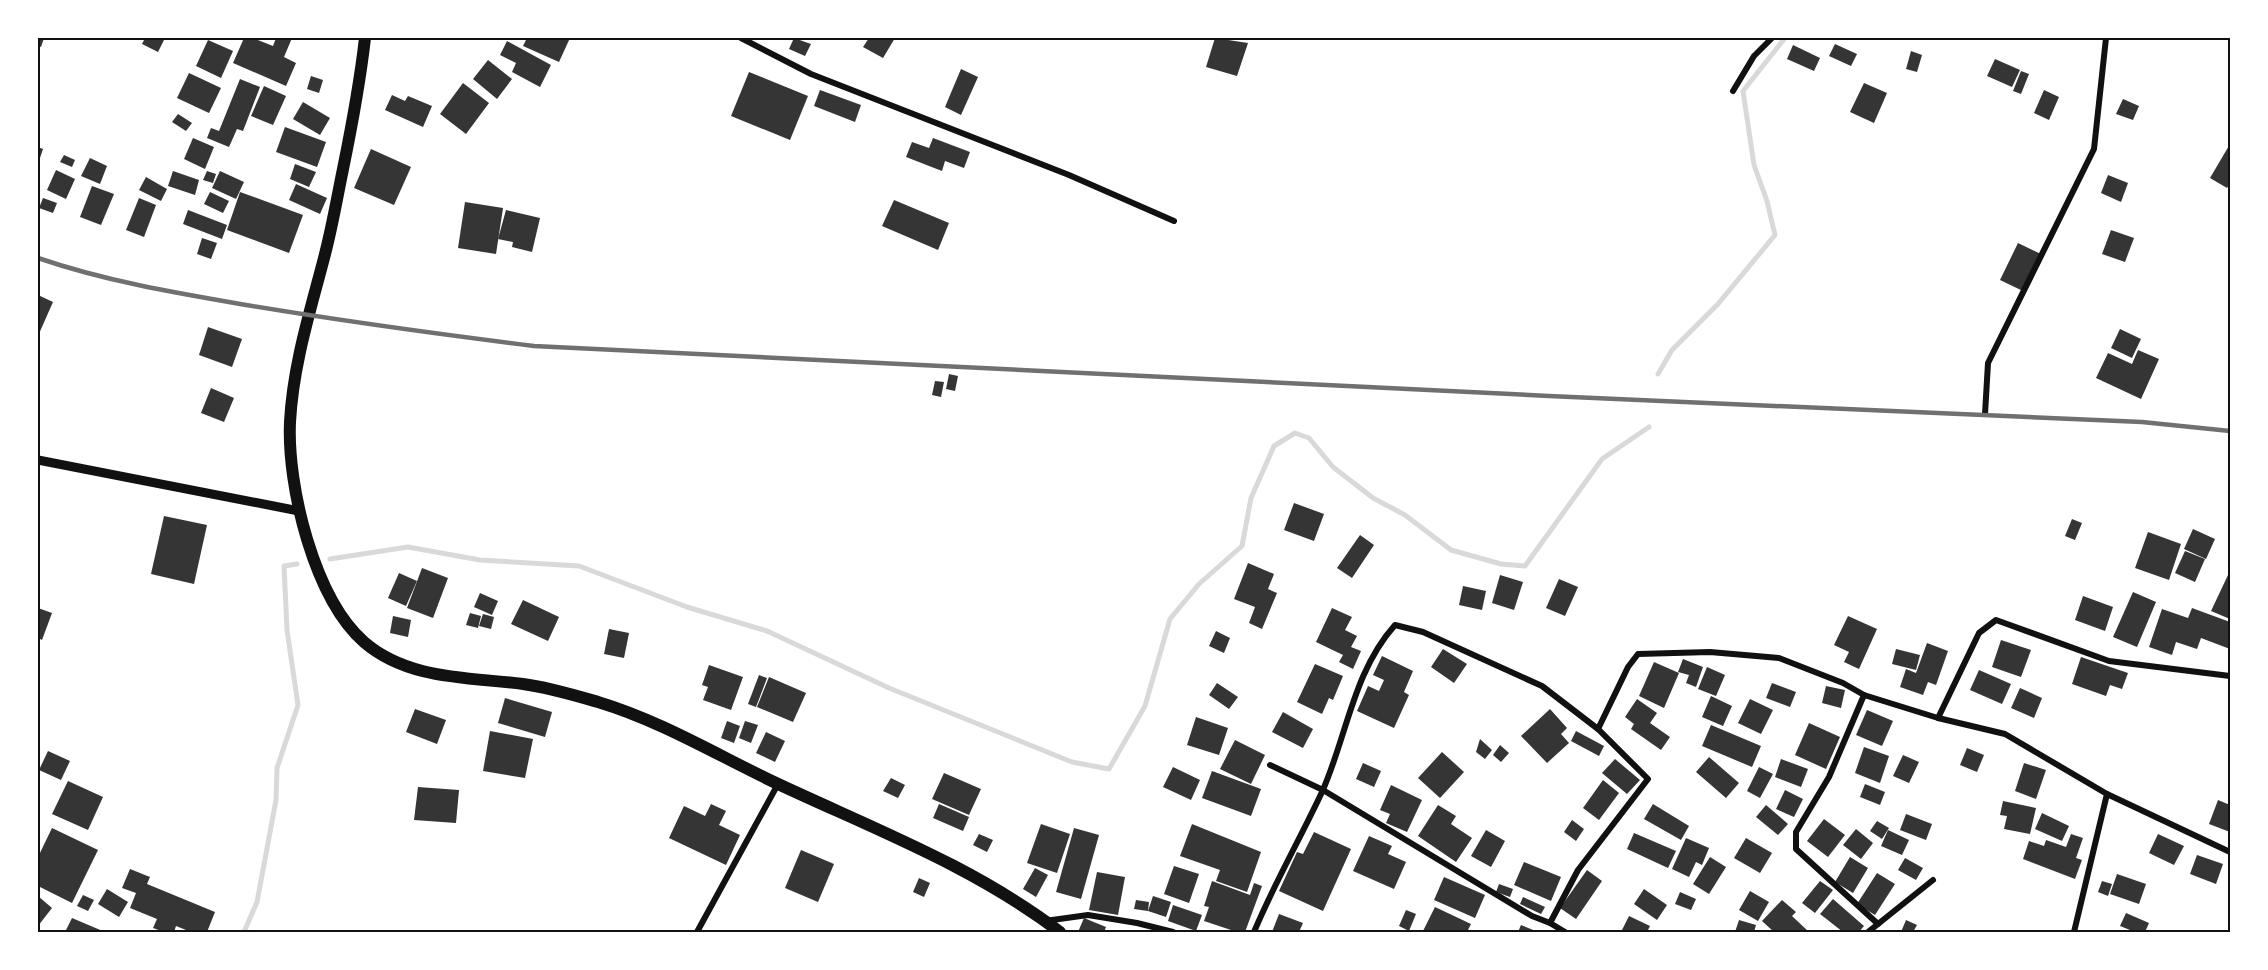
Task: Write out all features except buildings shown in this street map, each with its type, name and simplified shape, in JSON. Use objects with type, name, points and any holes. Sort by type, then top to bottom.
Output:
[{"type":"main road","points":[[365,38],[361,78],[326,254],[299,354],[290,424],[299,511],[316,570],[332,600],[362,640],[395,664],[439,675],[527,685],[597,702],[650,720],[778,784],[944,859],[996,887],[1060,933]]},
{"type":"street","points":[[741,38],[811,74],[1070,175],[1174,221]]},
{"type":"street","points":[[1733,91],[1754,56],[1772,38]]},
{"type":"street","points":[[1985,414],[1988,363],[2094,149],[2106,38]]},
{"type":"street","points":[[38,460],[299,511]]},
{"type":"street","points":[[1938,718],[1979,633],[1996,620],[2109,661],[2230,676]]},
{"type":"street","points":[[1254,933],[1272,891],[1323,790],[1357,688],[1379,643],[1395,626],[1423,632],[1542,686],[1598,729],[1648,779],[1578,870],[1550,923]]},
{"type":"street","points":[[1598,729],[1628,667],[1638,654],[1710,652],[1779,658],[1843,683],[1864,695],[1938,718],[2005,734],[2107,794],[2230,852]]},
{"type":"street","points":[[1864,695],[1829,777],[1796,832],[1795,845],[1878,924]]},
{"type":"street","points":[[1270,765],[1323,790],[1565,933]]},
{"type":"street","points":[[697,933],[778,784]]},
{"type":"street","points":[[2074,933],[2107,794]]},
{"type":"street","points":[[1868,933],[1933,880]]},
{"type":"street","points":[[1045,921],[1088,915],[1137,923],[1173,933]]},
{"type":"waterway","points":[[1658,374],[1672,350],[1718,304],[1775,235],[1767,201],[1754,165],[1743,91],[1785,38]]},
{"type":"waterway","points":[[330,559],[408,547],[480,560],[579,566],[687,607],[767,631],[889,688],[1072,762],[1109,769],[1145,706],[1170,619],[1199,584],[1242,546],[1251,498],[1274,446],[1295,433],[1309,438],[1333,467],[1373,498],[1405,515],[1451,550],[1501,564],[1525,566],[1602,459],[1649,427]]},
{"type":"waterway","points":[[244,932],[257,902],[276,800],[277,768],[298,705],[287,630],[284,566],[297,564]]},
{"type":"railway","points":[[38,258],[115,280],[193,296],[354,322],[534,346],[1549,396],[2142,422],[2230,431]]}]
